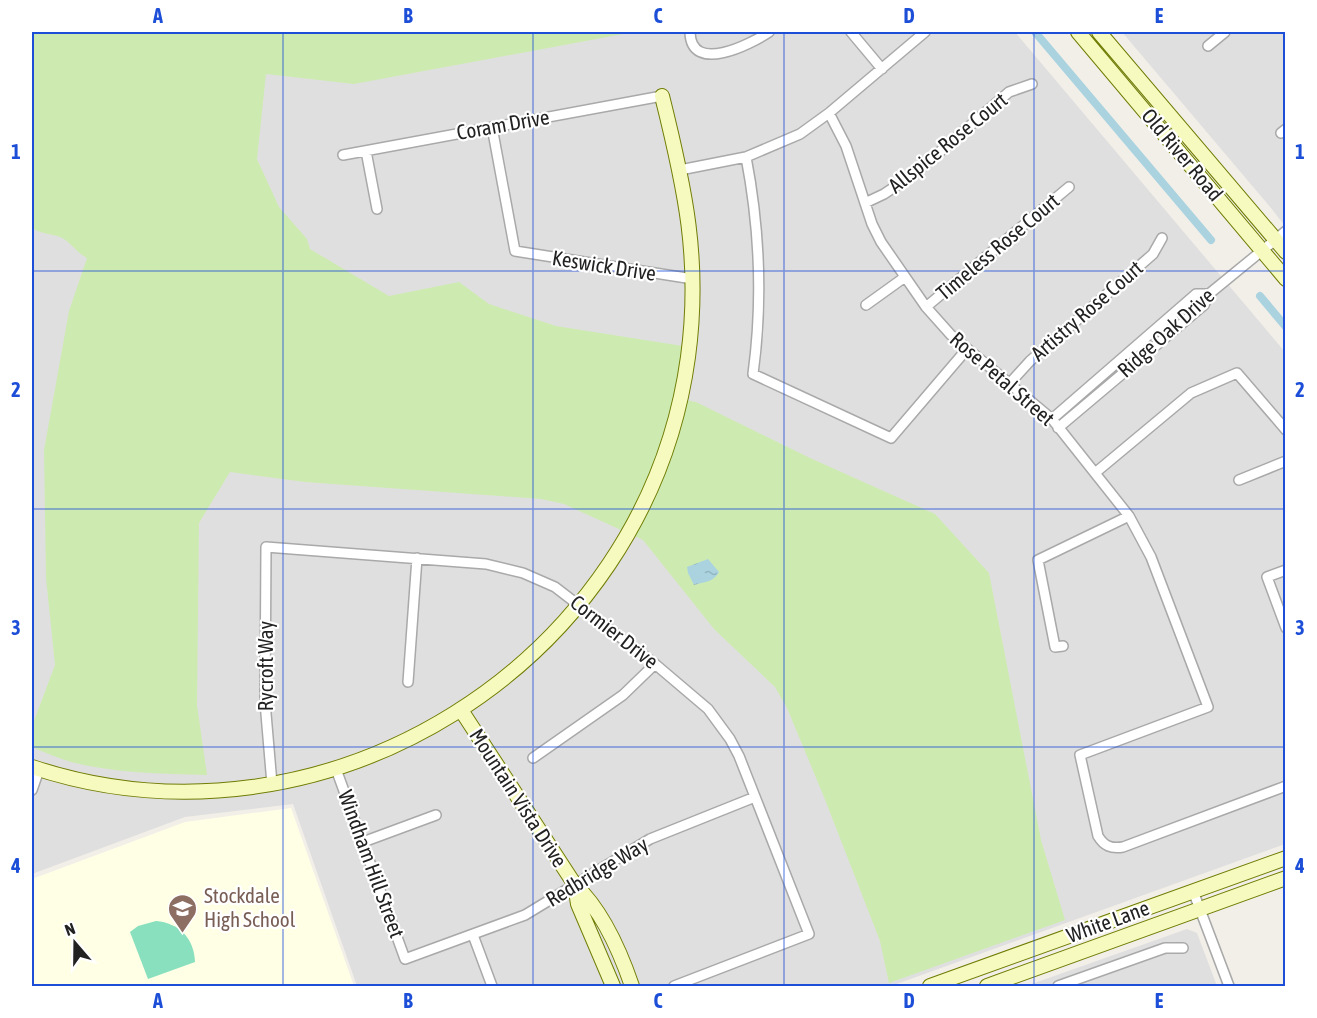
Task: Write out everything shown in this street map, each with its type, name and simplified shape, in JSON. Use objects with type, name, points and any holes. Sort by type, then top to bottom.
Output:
[{"type":"street","points":[[690,32],[693,45],[697,50],[711,55],[732,50],[769,32]]},
{"type":"street","points":[[851,32],[882,69]]},
{"type":"street","points":[[680,170],[746,157],[800,134],[830,113],[925,32]]},
{"type":"street","name":"Old River Road","points":[[1078,32],[1286,279]]},
{"type":"street","name":"Old River Road","points":[[1099,32],[1280,236],[1286,252]]},
{"type":"street","points":[[1208,46],[1226,32]]},
{"type":"street","name":"Allspice Rose Court","points":[[865,203],[899,185],[1009,92],[1032,84]]},
{"type":"street","points":[[32,790],[35,769],[99,784],[170,791],[229,790],[272,784],[336,769],[399,744],[461,710],[502,681],[531,656],[579,604],[601,576],[628,533],[644,501],[667,444],[685,373],[691,326],[693,279],[689,218],[662,96]]},
{"type":"street","name":"Coram Drive","points":[[343,155],[662,96]]},
{"type":"street","name":"Rose Petal Street","points":[[830,113],[846,146],[881,242],[926,307],[951,335],[1052,419],[1129,516],[1151,557],[1208,707],[1080,755],[1098,836],[1112,848],[1123,847],[1286,786]]},
{"type":"street","name":"Keswick Drive","points":[[492,127],[515,252],[693,279]]},
{"type":"street","points":[[366,151],[377,209]]},
{"type":"street","points":[[746,157],[753,194],[759,254],[759,314],[753,374],[891,438],[967,349]]},
{"type":"street","name":"Timeless Rose Court","points":[[926,307],[1069,187]]},
{"type":"street","name":"Ridge Oak Drive","points":[[1058,428],[1204,305],[1209,294],[1261,249],[1280,236]]},
{"type":"street","name":"Artistry Rose Court","points":[[1010,383],[1030,361],[1153,254],[1162,238]]},
{"type":"street","points":[[866,305],[905,277]]},
{"type":"street","name":"Ridge Oak Drive","points":[[1052,419],[1196,294],[1209,294]]},
{"type":"street","points":[[1095,473],[1191,393],[1237,373],[1286,430]]},
{"type":"street","points":[[1239,480],[1286,461]]},
{"type":"street","points":[[1063,646],[1055,647],[1038,560],[1129,516]]},
{"type":"street","name":"Cormier Drive","points":[[266,547],[486,564],[505,567],[538,579],[555,587],[579,604],[655,664],[694,695],[720,723],[739,756],[809,934],[674,987]]},
{"type":"street","name":"Rycroft Way","points":[[266,547],[265,702],[272,784]]},
{"type":"street","points":[[408,682],[417,558]]},
{"type":"street","points":[[1286,570],[1267,577],[1286,628]]},
{"type":"street","points":[[533,758],[623,695],[655,664]]},
{"type":"street","name":"Mountain Vista Drive","points":[[461,710],[575,885],[589,898],[611,936],[632,987]]},
{"type":"street","name":"Windham Hill Street","points":[[336,769],[405,959]]},
{"type":"street","name":"Redbridge Way","points":[[405,959],[525,915],[650,838],[755,797]]},
{"type":"street","points":[[363,842],[436,815]]},
{"type":"street","name":"White Lane","points":[[930,987],[1286,858]]},
{"type":"street","name":"White Lane","points":[[987,987],[1286,878]]},
{"type":"street","name":"Mountain Vista Drive","points":[[575,885],[578,904],[613,987]]},
{"type":"street","points":[[1193,891],[1229,987]]},
{"type":"street","points":[[473,935],[492,987]]},
{"type":"street","points":[[1058,987],[1165,948],[1184,948]]},
{"type":"street","points":[[952,987],[993,971],[1002,961]]},
{"type":"shaded area","points":[[32,32],[1015,32],[1285,352],[1285,844],[891,986],[357,986],[293,804],[185,817],[32,874]]},
{"type":"shaded area","points":[[1122,32],[1285,32],[1285,226],[1271,208]]},
{"type":"shaded area","name":"Stockdale High School","points":[[291,808],[354,986],[32,986],[32,879],[185,822]]},
{"type":"shaded area","points":[[1187,929],[1197,933],[1217,986],[1026,986]]},
{"type":"green space","points":[[32,32],[634,32],[354,84],[266,74],[257,159],[279,207],[307,239],[310,249],[389,296],[459,282],[489,304],[556,326],[689,347],[680,399],[696,402],[810,458],[935,514],[989,573],[1041,840],[1065,920],[889,983],[880,941],[824,797],[787,708],[775,687],[714,629],[643,540],[564,504],[541,499],[305,482],[230,472],[199,523],[197,705],[207,775],[104,769],[71,762],[32,747],[32,726],[55,665],[46,578],[44,450],[69,311],[87,258],[64,239],[32,228]]},
{"type":"green space","points":[[156,921],[172,925],[184,933],[192,946],[195,962],[148,979],[130,932],[138,926]]},
{"type":"water","points":[[708,559],[719,572],[712,580],[694,585],[687,567]]},
{"type":"waterway","points":[[1035,32],[1211,240]]},
{"type":"waterway","points":[[1260,296],[1286,327]]},
{"type":"place","name":"Stockdale High School","points":[[183,934]]}]
